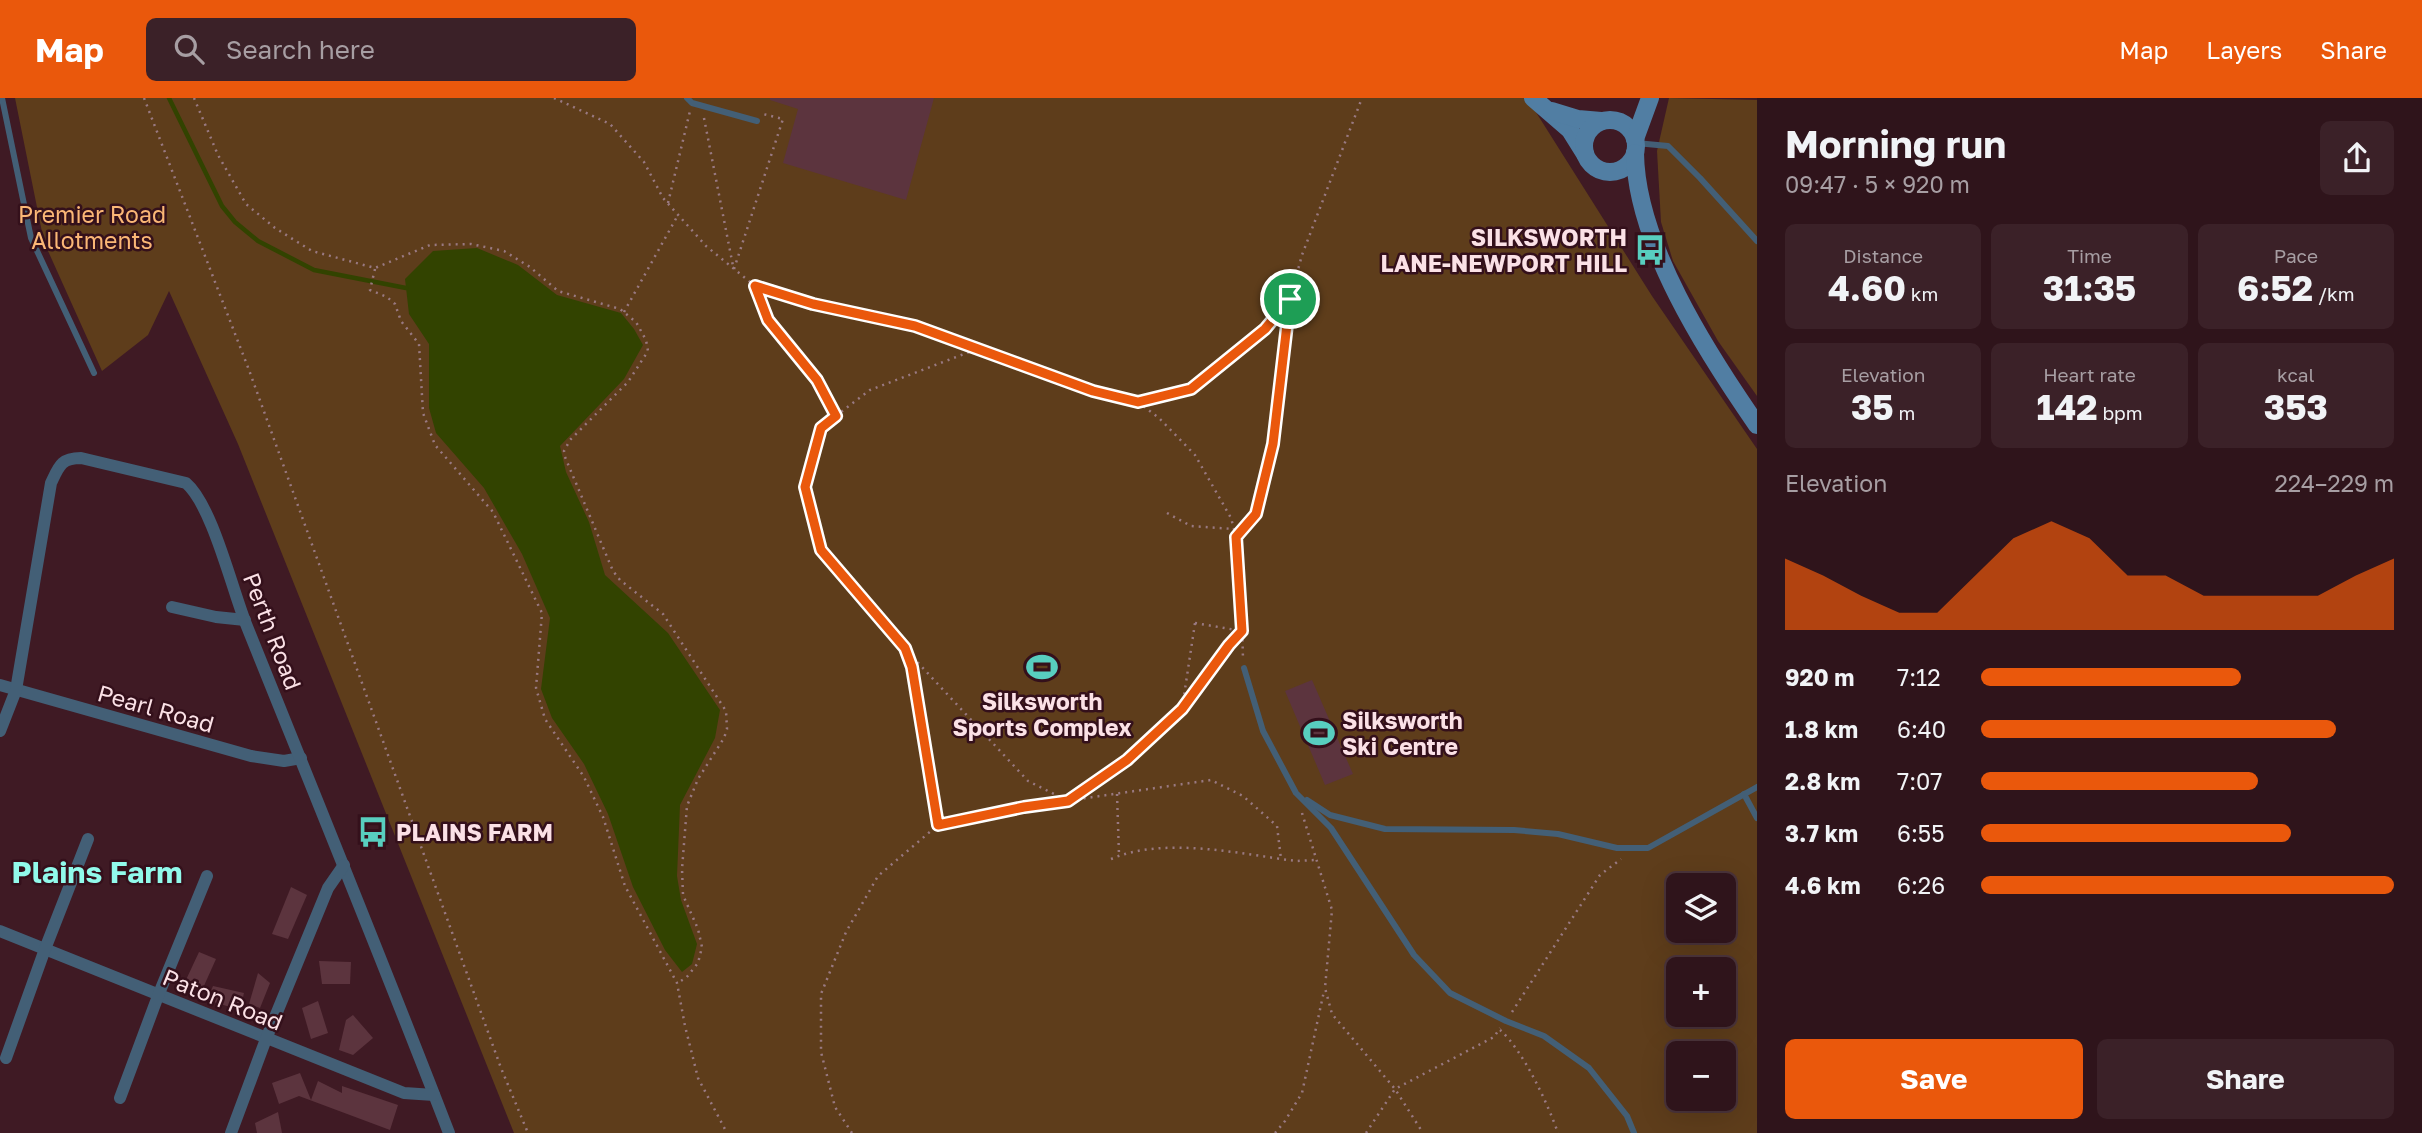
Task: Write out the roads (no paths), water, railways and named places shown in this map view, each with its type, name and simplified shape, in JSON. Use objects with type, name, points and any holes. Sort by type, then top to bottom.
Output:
[{"type":"street","points":[[1533,98],[1570,131],[1594,167],[1611,172],[1627,187],[1643,211]]},
{"type":"street","points":[[1585,154],[1584,143],[1593,126],[1648,98]]},
{"type":"street","points":[[1611,172],[1621,170],[1630,163],[1648,98]]},
{"type":"street","points":[[1549,110],[1578,119],[1623,124],[1632,131],[1635,176],[1643,211],[1659,256],[1682,303],[1757,425]]},
{"type":"street","name":"Perth Road","points":[[16,690],[51,483],[59,465],[69,458],[81,458],[186,484],[197,492],[244,620],[449,1133]]},
{"type":"street","points":[[172,607],[244,620]]},
{"type":"street","name":"Pearl Road","points":[[0,685],[251,757],[284,761],[301,758]]},
{"type":"street","points":[[0,731],[16,690]]},
{"type":"street","points":[[6,1058],[88,839]]},
{"type":"street","points":[[231,1133],[328,888],[344,865]]},
{"type":"street","points":[[120,1098],[207,876]]},
{"type":"street","name":"Paton Road","points":[[0,931],[404,1093],[434,1095]]},
{"type":"lane","points":[[2,98],[32,238],[94,373]]},
{"type":"lane","points":[[690,101],[757,121]]},
{"type":"lane","points":[[1635,145],[1668,146],[1757,241]]},
{"type":"lane","points":[[1244,668],[1263,731],[1296,793],[1331,828],[1414,955],[1450,993],[1506,1021],[1544,1036],[1589,1068],[1627,1116],[1634,1133]]},
{"type":"lane","points":[[1296,793],[1330,815],[1385,829],[1514,830],[1558,834],[1617,848],[1648,848],[1757,787]]},
{"type":"lane","points":[[1744,794],[1757,818]]},
{"type":"waterway","points":[[169,98],[222,206],[235,222],[258,241],[314,270],[406,288]]},
{"type":"place","name":"SILKSWORTH LANE-NEWPORT HILL","points":[[1650,250]]},
{"type":"place","name":"Silksworth Sports Complex","points":[[1042,667]]},
{"type":"place","name":"Silksworth Ski Centre","points":[[1319,733]]},
{"type":"place","name":"PLAINS FARM","points":[[373,832]]},
{"type":"district","name":"Plains Farm","points":[[97,872]]},
{"type":"park label","name":"Premier Road Allotments","points":[[92,227]]}]
